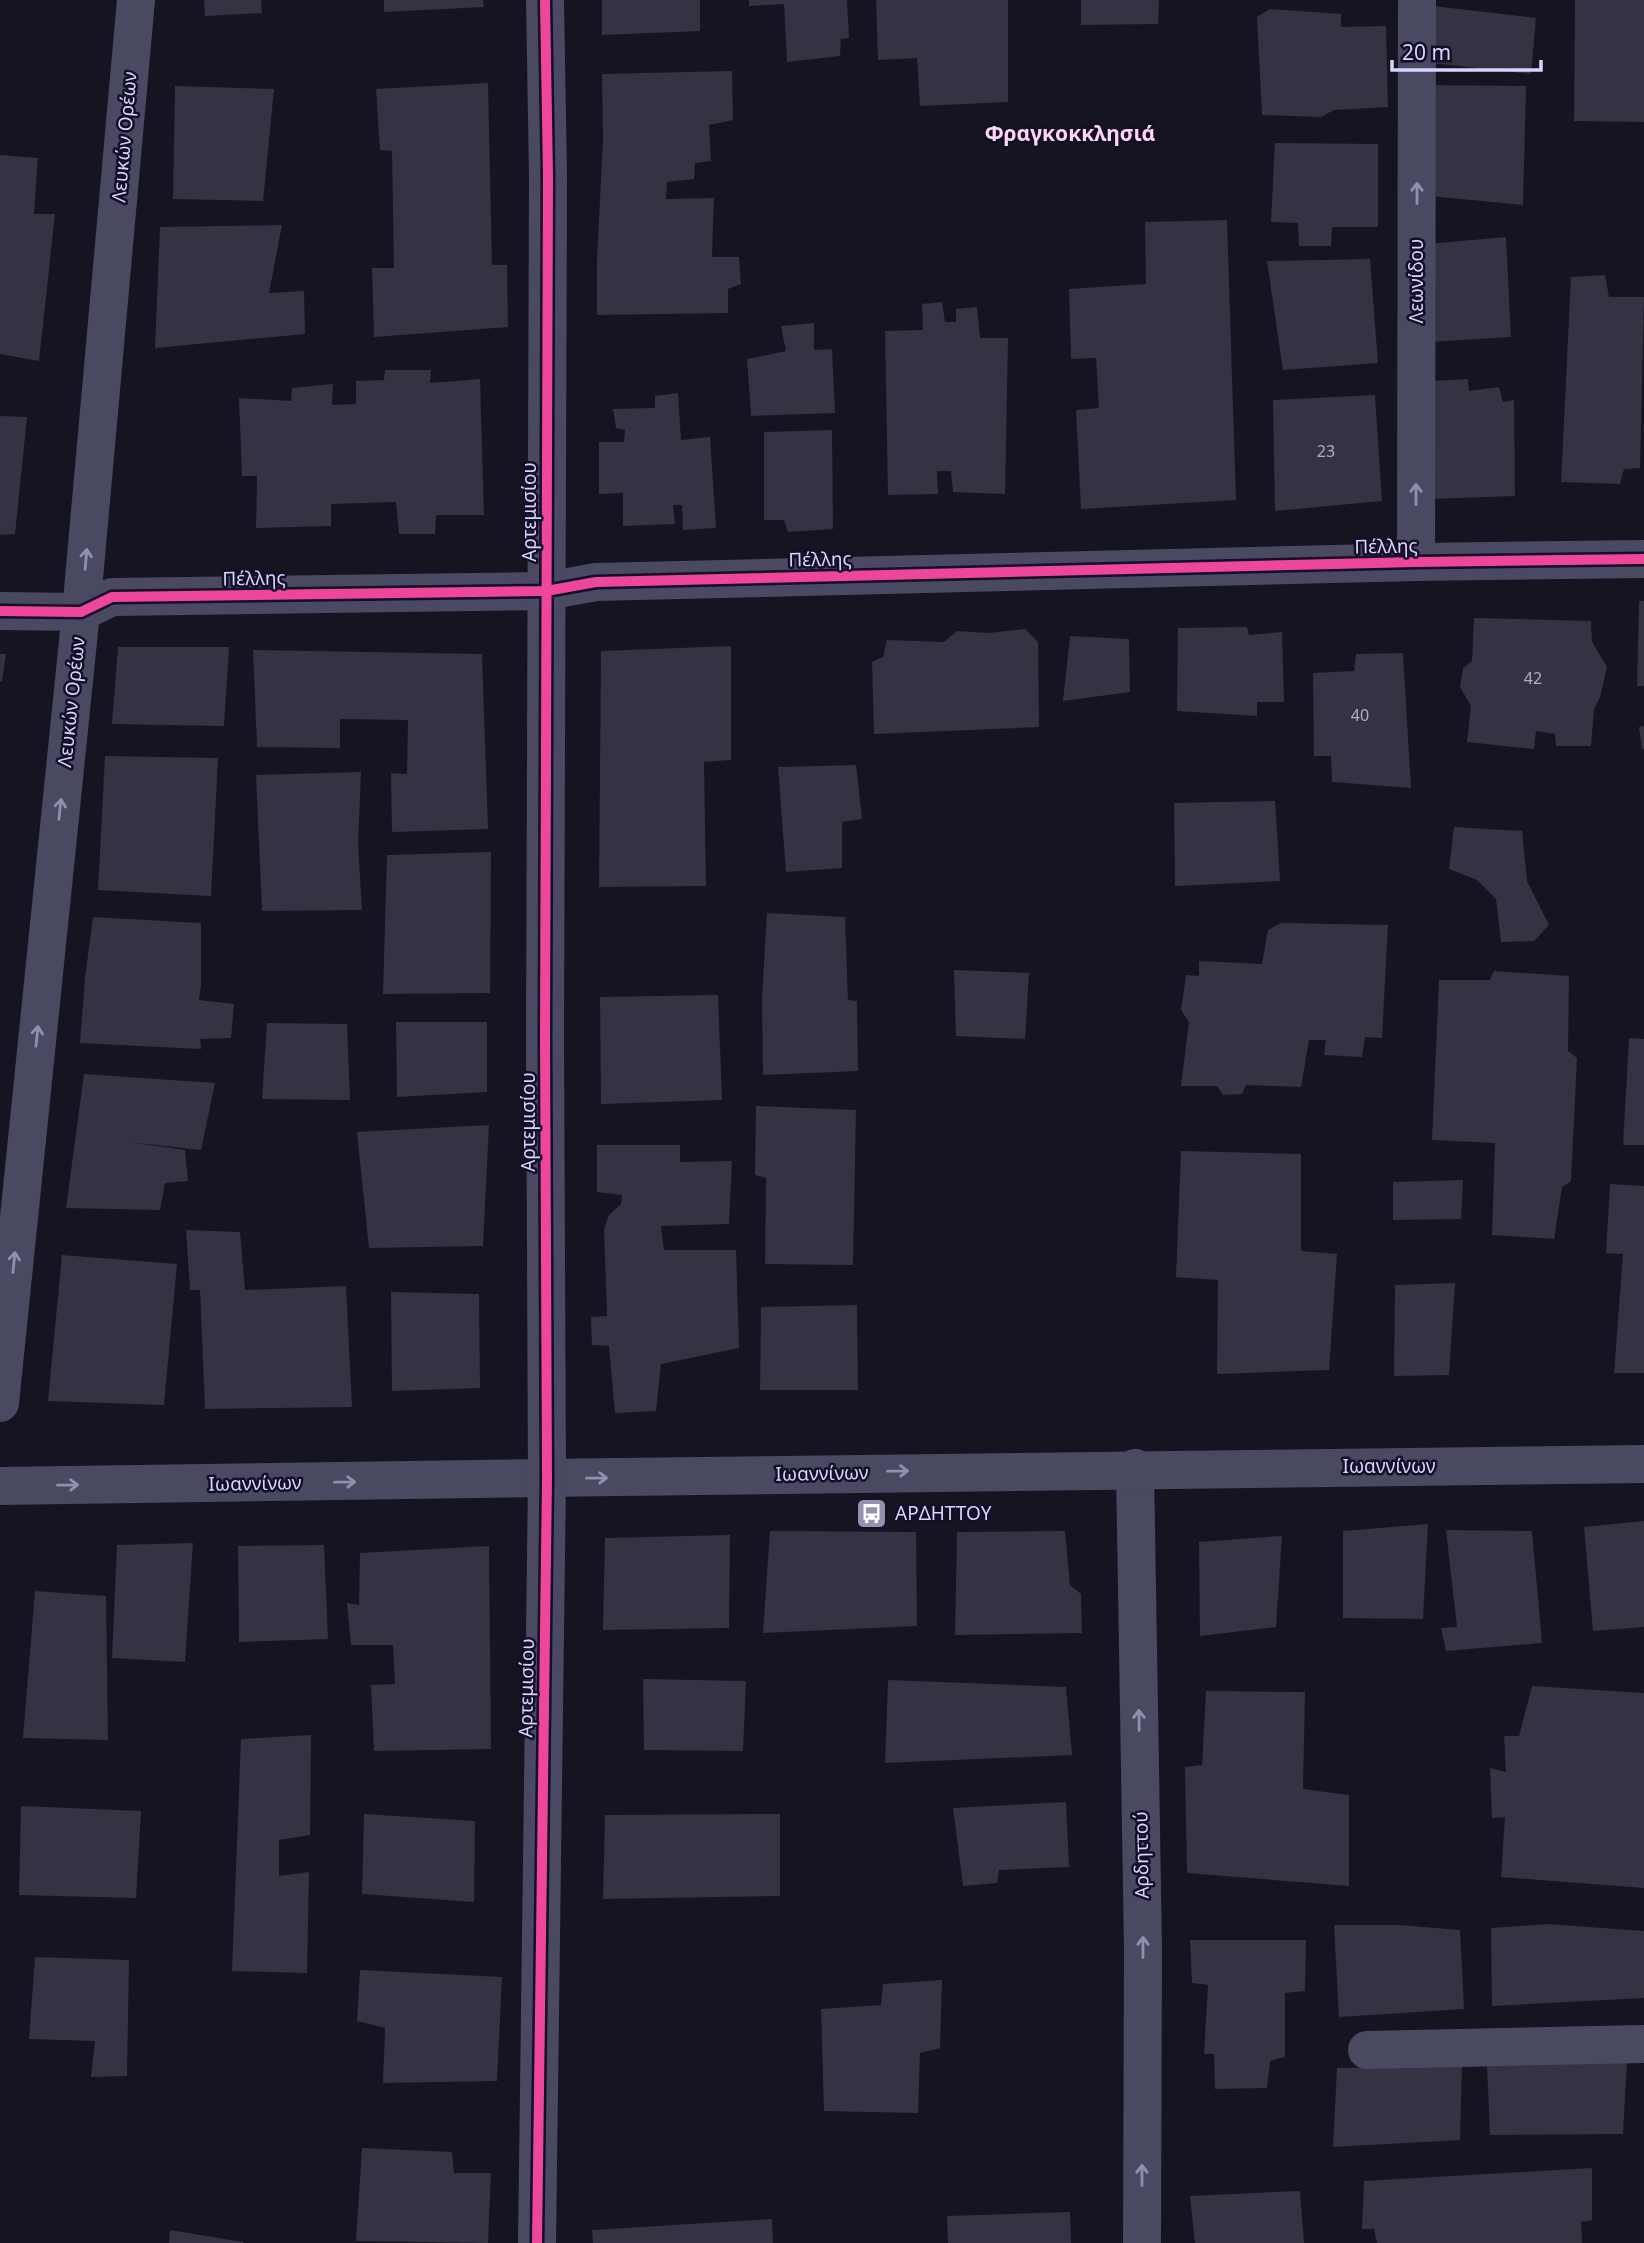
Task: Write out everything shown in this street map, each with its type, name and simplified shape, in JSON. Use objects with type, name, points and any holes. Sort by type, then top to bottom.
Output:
[{"type":"street","name":"Λευκών Ορέων","points":[[0,1403],[81,612],[136,0]]},
{"type":"street","name":"Αρτεμισίου","points":[[537,2243],[547,1479],[548,177],[545,0]]},
{"type":"street","name":"Λεωνίδου","points":[[1416,562],[1417,0]]},
{"type":"street","name":"Πέλλης","points":[[0,611],[81,612],[112,597],[546,591],[596,582],[1644,559]]},
{"type":"street","name":"Ιωαννίνων","points":[[0,1486],[1135,1468],[1644,1464]]},
{"type":"street","name":"Αρδηττού","points":[[1135,1468],[1143,1949],[1142,2243]]},
{"type":"street","points":[[1367,2050],[1644,2044]]},
{"type":"building","points":[[204,0],[261,0],[262,13],[205,16]]},
{"type":"building","points":[[384,0],[483,0],[484,7],[384,12]]},
{"type":"building","points":[[602,0],[700,0],[700,31],[602,35]]},
{"type":"building","points":[[749,0],[847,0],[849,38],[841,39],[840,56],[787,62],[784,4],[749,6]]},
{"type":"building","points":[[876,0],[1008,0],[1008,102],[920,106],[917,58],[878,60]]},
{"type":"building","points":[[1081,0],[1159,0],[1158,24],[1081,25]]},
{"type":"building","points":[[1575,0],[1644,0],[1644,122],[1574,121]]},
{"type":"building","points":[[1433,6],[1536,18],[1531,74],[1432,63]]},
{"type":"building","points":[[1270,9],[1341,14],[1341,27],[1386,26],[1388,107],[1334,110],[1321,117],[1262,115],[1257,17]]},
{"type":"building","points":[[732,71],[733,120],[709,125],[711,161],[695,163],[694,179],[667,182],[666,199],[714,198],[712,257],[739,257],[741,284],[728,289],[728,313],[597,315],[603,139],[602,74]]},
{"type":"building","points":[[488,83],[492,265],[507,265],[508,327],[374,337],[372,268],[394,268],[392,151],[380,150],[376,89]]},
{"type":"building","points":[[1428,85],[1526,86],[1523,205],[1430,196]]},
{"type":"building","points":[[175,86],[274,89],[263,201],[173,199]]},
{"type":"building","points":[[1275,143],[1378,144],[1378,227],[1332,227],[1331,246],[1299,246],[1298,223],[1271,222]]},
{"type":"building","points":[[0,155],[38,158],[34,214],[55,214],[39,361],[0,354]]},
{"type":"building","points":[[1227,220],[1236,500],[1081,509],[1076,410],[1099,408],[1096,358],[1071,359],[1069,289],[1146,284],[1145,222]]},
{"type":"building","points":[[282,225],[269,293],[304,291],[305,334],[155,348],[160,227]]},
{"type":"building","points":[[1506,237],[1511,337],[1430,342],[1427,244]]},
{"type":"building","points":[[1370,259],[1378,363],[1283,370],[1267,261]]},
{"type":"building","points":[[1605,275],[1609,297],[1644,297],[1640,468],[1624,469],[1620,484],[1561,482],[1571,277]]},
{"type":"building","points":[[942,302],[945,322],[956,322],[956,309],[977,307],[980,338],[1008,338],[1005,494],[953,492],[951,471],[937,471],[938,494],[888,495],[885,331],[923,330],[922,304]]},
{"type":"building","points":[[814,323],[814,350],[832,349],[835,413],[751,416],[747,359],[786,351],[781,326]]},
{"type":"building","points":[[385,370],[431,370],[430,383],[480,379],[484,515],[436,515],[435,534],[399,534],[396,502],[331,504],[331,526],[256,528],[257,476],[242,476],[239,398],[291,401],[292,388],[333,384],[332,405],[356,404],[356,381],[384,380]]},
{"type":"building","points":[[1468,379],[1469,391],[1499,387],[1503,402],[1514,400],[1515,496],[1430,499],[1431,381]]},
{"type":"building","points":[[678,393],[681,440],[710,437],[716,528],[683,530],[682,505],[673,505],[675,524],[623,526],[623,493],[599,494],[599,442],[624,442],[625,430],[616,428],[613,409],[655,408],[655,396]]},
{"type":"building","points":[[1375,395],[1382,501],[1275,511],[1273,400]]},
{"type":"building","points":[[0,416],[27,417],[15,534],[0,535]]},
{"type":"building","points":[[832,430],[833,529],[788,532],[784,520],[764,520],[764,432]]},
{"type":"building","points":[[1639,601],[1644,601],[1644,686],[1637,686]]},
{"type":"building","points":[[1474,618],[1591,621],[1592,642],[1607,667],[1600,697],[1594,709],[1591,746],[1556,746],[1555,734],[1536,731],[1534,749],[1467,742],[1471,706],[1460,687],[1463,668],[1472,661]]},
{"type":"building","points":[[1247,627],[1249,635],[1282,632],[1284,702],[1257,702],[1257,716],[1177,711],[1178,628]]},
{"type":"building","points":[[1025,629],[1038,642],[1039,727],[874,734],[872,662],[883,657],[887,640],[944,642],[957,631],[988,633]]},
{"type":"building","points":[[1070,636],[1129,639],[1130,692],[1063,701]]},
{"type":"building","points":[[731,646],[731,760],[704,762],[706,886],[599,887],[601,651]]},
{"type":"building","points":[[118,647],[229,647],[224,726],[112,724]]},
{"type":"building","points":[[253,650],[482,654],[488,829],[392,832],[391,773],[407,774],[408,720],[340,719],[340,748],[257,747]]},
{"type":"building","points":[[1403,653],[1411,788],[1332,782],[1331,756],[1314,756],[1313,673],[1354,671],[1356,654]]},
{"type":"building","points":[[0,654],[6,654],[2,681],[0,681]]},
{"type":"building","points":[[1644,726],[1644,749],[1642,750],[1639,727]]},
{"type":"building","points":[[105,756],[218,758],[211,896],[98,890]]},
{"type":"building","points":[[856,765],[862,819],[842,822],[842,868],[786,872],[778,767]]},
{"type":"building","points":[[361,772],[358,844],[362,910],[262,911],[256,775]]},
{"type":"building","points":[[1275,801],[1280,881],[1175,886],[1174,803]]},
{"type":"building","points":[[1454,827],[1522,831],[1527,881],[1549,925],[1534,941],[1501,942],[1496,899],[1477,880],[1449,869]]},
{"type":"building","points":[[491,852],[490,993],[383,994],[387,855]]},
{"type":"building","points":[[767,913],[845,917],[848,1000],[857,1001],[858,1071],[763,1075],[762,998]]},
{"type":"building","points":[[93,917],[201,923],[199,1000],[234,1004],[231,1038],[200,1039],[201,1049],[80,1043]]},
{"type":"building","points":[[1281,923],[1388,925],[1382,1038],[1365,1037],[1362,1057],[1324,1055],[1326,1040],[1309,1040],[1301,1087],[1246,1085],[1242,1094],[1223,1095],[1217,1086],[1181,1086],[1189,1022],[1181,1010],[1186,975],[1199,976],[1199,961],[1262,964],[1268,930]]},
{"type":"building","points":[[954,970],[1029,973],[1025,1039],[956,1036]]},
{"type":"building","points":[[1494,971],[1569,976],[1568,1051],[1577,1058],[1571,1181],[1562,1187],[1554,1239],[1492,1235],[1495,1143],[1432,1140],[1439,980],[1490,980]]},
{"type":"building","points":[[718,995],[722,1100],[601,1104],[600,997]]},
{"type":"building","points":[[396,1022],[487,1022],[487,1092],[397,1097]]},
{"type":"building","points":[[267,1023],[347,1024],[350,1100],[262,1099]]},
{"type":"building","points":[[1629,1038],[1644,1039],[1644,1145],[1623,1145]]},
{"type":"building","points":[[84,1074],[215,1083],[201,1150],[129,1142],[185,1150],[188,1181],[165,1183],[160,1210],[66,1208]]},
{"type":"building","points":[[756,1106],[856,1110],[853,1265],[765,1264],[766,1178],[755,1175]]},
{"type":"building","points":[[489,1125],[483,1246],[369,1248],[357,1132]]},
{"type":"building","points":[[597,1145],[680,1145],[680,1162],[732,1161],[729,1224],[661,1226],[664,1250],[736,1250],[739,1348],[661,1364],[656,1411],[615,1413],[609,1346],[592,1345],[591,1317],[607,1316],[604,1229],[609,1215],[621,1204],[622,1195],[597,1192]]},
{"type":"building","points":[[1181,1151],[1301,1154],[1301,1251],[1337,1254],[1329,1370],[1217,1374],[1218,1280],[1176,1277]]},
{"type":"building","points":[[1463,1180],[1461,1219],[1393,1220],[1393,1182]]},
{"type":"building","points":[[1610,1184],[1644,1186],[1644,1373],[1614,1373],[1623,1254],[1606,1253]]},
{"type":"building","points":[[186,1230],[240,1232],[245,1290],[346,1286],[352,1407],[205,1409],[200,1290],[190,1290]]},
{"type":"building","points":[[62,1255],[177,1264],[164,1405],[48,1401]]},
{"type":"building","points":[[1455,1283],[1449,1375],[1394,1376],[1395,1285]]},
{"type":"building","points":[[391,1292],[479,1294],[480,1388],[392,1391]]},
{"type":"building","points":[[857,1305],[858,1390],[760,1390],[761,1307]]},
{"type":"building","points":[[1644,1521],[1644,1627],[1593,1631],[1584,1527]]},
{"type":"building","points":[[1428,1524],[1423,1619],[1343,1618],[1343,1531]]},
{"type":"building","points":[[1446,1530],[1532,1531],[1542,1643],[1446,1651],[1441,1628],[1457,1627]]},
{"type":"building","points":[[770,1531],[916,1532],[917,1626],[763,1633]]},
{"type":"building","points":[[1065,1531],[1070,1585],[1081,1594],[1082,1633],[955,1635],[957,1532]]},
{"type":"building","points":[[730,1535],[729,1628],[603,1630],[605,1538]]},
{"type":"building","points":[[1282,1536],[1276,1627],[1200,1636],[1199,1542]]},
{"type":"building","points":[[193,1543],[185,1662],[112,1658],[117,1545]]},
{"type":"building","points":[[324,1545],[328,1639],[239,1642],[238,1546]]},
{"type":"building","points":[[489,1546],[491,1749],[374,1751],[371,1685],[395,1684],[393,1645],[351,1645],[347,1603],[359,1605],[360,1553]]},
{"type":"building","points":[[35,1591],[106,1596],[108,1740],[23,1738]]},
{"type":"building","points":[[643,1679],[746,1681],[743,1751],[644,1750]]},
{"type":"building","points":[[888,1680],[1066,1687],[1072,1755],[885,1763]]},
{"type":"building","points":[[1532,1686],[1644,1693],[1644,1888],[1501,1877],[1505,1817],[1492,1818],[1490,1768],[1506,1772],[1504,1736],[1519,1736]]},
{"type":"building","points":[[1206,1691],[1305,1692],[1303,1789],[1349,1795],[1349,1886],[1187,1873],[1185,1767],[1202,1765]]},
{"type":"building","points":[[311,1735],[310,1835],[279,1840],[279,1876],[309,1872],[307,1973],[232,1971],[241,1739]]},
{"type":"building","points":[[1066,1802],[1069,1867],[999,1870],[997,1883],[963,1886],[953,1808]]},
{"type":"building","points":[[21,1806],[141,1811],[136,1898],[19,1895]]},
{"type":"building","points":[[364,1814],[475,1821],[474,1902],[362,1894]]},
{"type":"building","points":[[780,1814],[780,1896],[603,1899],[605,1815]]},
{"type":"building","points":[[1548,1924],[1644,1931],[1644,1998],[1492,2006],[1491,1928]]},
{"type":"building","points":[[1334,1925],[1399,1925],[1460,1930],[1464,2009],[1339,2017]]},
{"type":"building","points":[[1190,1940],[1306,1940],[1305,1991],[1285,1993],[1285,2057],[1270,2061],[1267,2088],[1215,2089],[1214,2054],[1204,2054],[1208,1985],[1192,1983]]},
{"type":"building","points":[[35,1957],[129,1960],[127,2076],[91,2077],[95,2041],[29,2039]]},
{"type":"building","points":[[360,1970],[502,1977],[497,2081],[383,2083],[385,2028],[357,2021]]},
{"type":"building","points":[[942,1980],[940,2048],[920,2053],[918,2113],[824,2111],[821,2009],[881,2005],[883,1984]]},
{"type":"building","points":[[1627,2061],[1623,2134],[1490,2135],[1487,2065]]},
{"type":"building","points":[[1462,2066],[1460,2140],[1333,2147],[1337,2068]]},
{"type":"building","points":[[362,2148],[452,2152],[454,2173],[491,2173],[488,2243],[356,2241]]},
{"type":"building","points":[[1592,2168],[1592,2220],[1581,2222],[1582,2243],[1377,2243],[1374,2229],[1362,2229],[1364,2181]]},
{"type":"building","points":[[1300,2191],[1304,2243],[1195,2243],[1190,2196]]},
{"type":"building","points":[[1070,2212],[1071,2243],[948,2243],[947,2216]]},
{"type":"building","points":[[772,2219],[773,2243],[593,2243],[592,2230]]},
{"type":"building","points":[[170,2230],[243,2242],[243,2243],[169,2243]]},
{"type":"cycle path","points":[[537,2243],[547,1479],[545,1036],[548,177],[545,0]]},
{"type":"cycle path","points":[[0,611],[81,612],[112,597],[546,591],[596,582],[1644,559]]},
{"type":"place","name":"ΑΡΔΗΤΤΟΥ","points":[[872,1513]]},
{"type":"district","name":"Φραγκοκκλησιά","points":[[1070,134]]}]
